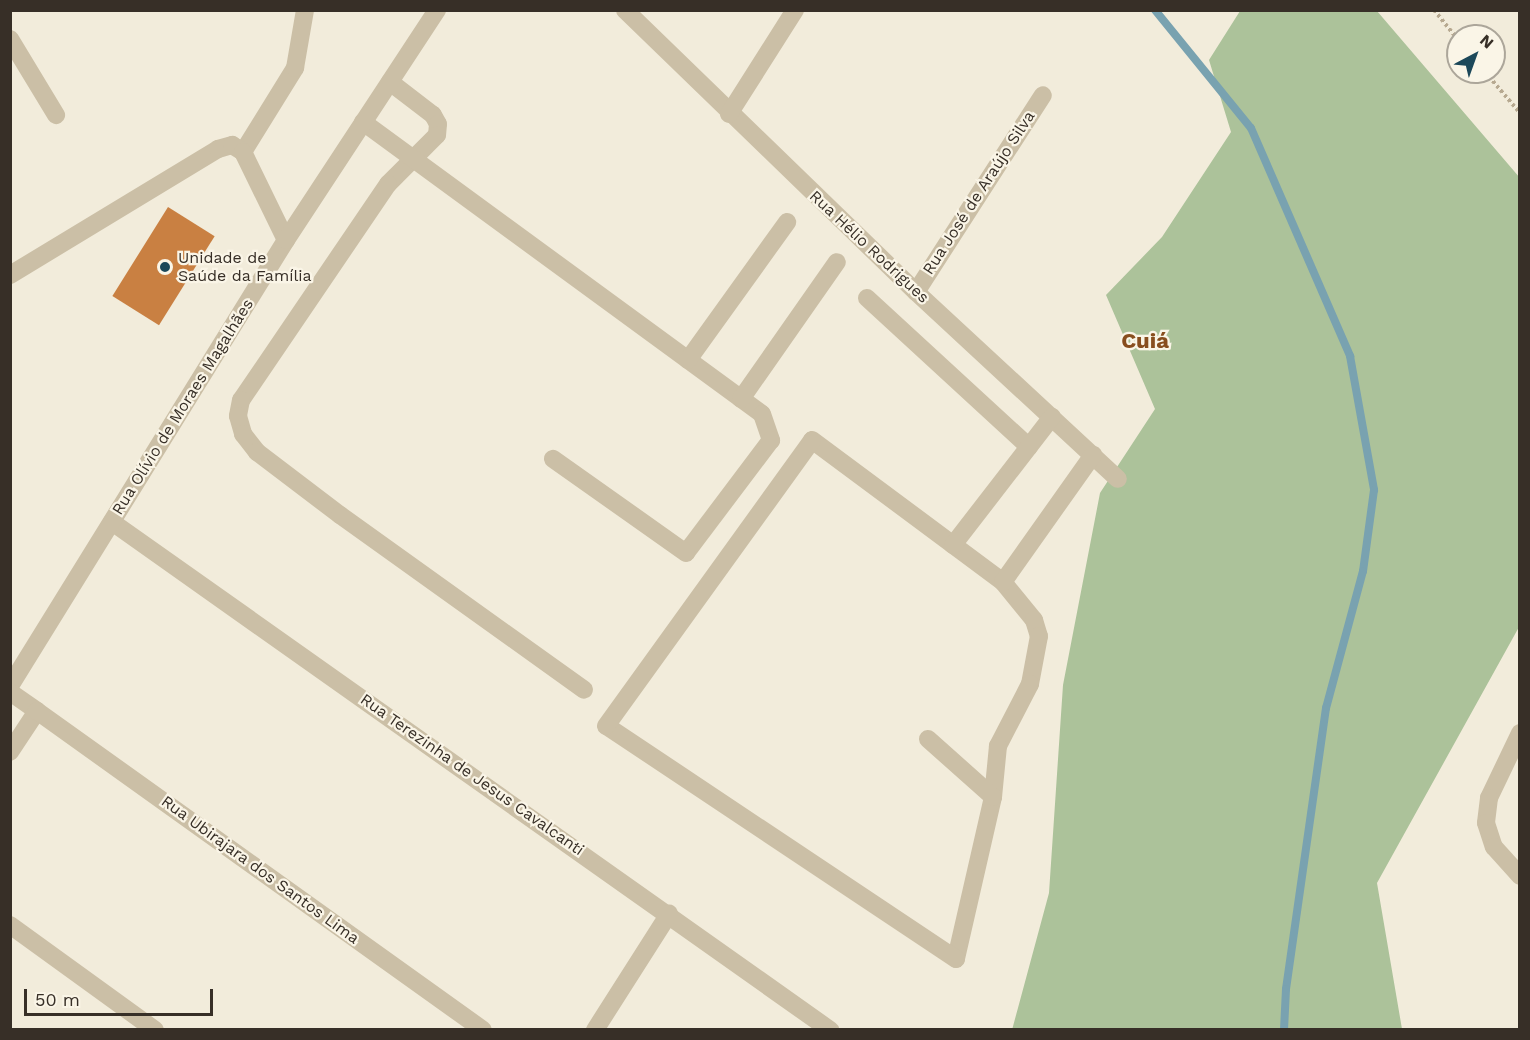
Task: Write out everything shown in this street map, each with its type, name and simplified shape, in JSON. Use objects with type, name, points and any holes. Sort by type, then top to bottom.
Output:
[{"type":"street","points":[[243,152],[295,68],[305,10]]},
{"type":"street","name":"Rua Olívio de Moraes Magalhães","points":[[10,686],[286,240],[437,10]]},
{"type":"street","name":"Rua Hélio Rodrigues","points":[[625,10],[729,114],[916,292],[1118,479]]},
{"type":"street","points":[[729,114],[795,10]]},
{"type":"street","points":[[10,39],[56,115]]},
{"type":"street","points":[[390,82],[433,115],[438,124],[437,135],[381,193],[241,400],[238,416],[243,434],[257,452],[340,515],[584,690]]},
{"type":"street","name":"Rua José de Araújo Silva","points":[[916,292],[1043,95]]},
{"type":"street","points":[[363,122],[762,414],[771,440],[686,553],[553,459]]},
{"type":"street","points":[[10,275],[218,149],[232,145],[243,152],[286,240]]},
{"type":"street","points":[[688,360],[786,222]]},
{"type":"street","points":[[741,399],[837,262]]},
{"type":"street","points":[[867,298],[1029,447]]},
{"type":"street","points":[[953,545],[1052,417]]},
{"type":"street","points":[[812,440],[1003,582],[1034,620],[1039,636],[1030,684],[998,746],[993,796],[956,959],[606,726],[812,440]]},
{"type":"street","points":[[1003,582],[1093,455]]},
{"type":"street","name":"Rua Terezinha de Jesus Cavalcanti","points":[[112,522],[830,1029]]},
{"type":"street","name":"Rua Ubirajara dos Santos Lima","points":[[10,692],[483,1029]]},
{"type":"street","points":[[10,752],[37,711]]},
{"type":"street","points":[[1520,733],[1489,798],[1486,823],[1490,837],[1501,858],[1520,876]]},
{"type":"street","points":[[928,739],[993,796]]},
{"type":"street","points":[[595,1029],[669,914]]},
{"type":"street","points":[[10,925],[155,1029]]},
{"type":"path","points":[[1434,10],[1446,25]]},
{"type":"path","points":[[1495,84],[1520,113]]},
{"type":"green space","points":[[1240,11],[1377,11],[1520,178],[1519,627],[1377,883],[1402,1029],[1012,1030],[1049,893],[1063,685],[1100,493],[1155,409],[1106,295],[1162,237],[1231,132],[1209,60]]},
{"type":"building","name":"Unidade de Saúde da Família","points":[[168,207],[215,236],[159,325],[112,296]]},
{"type":"waterway","points":[[1155,10],[1251,128],[1350,356],[1374,490],[1363,571],[1326,708],[1286,989],[1284,1030]]},
{"type":"place","name":"Unidade de Saúde da Família","points":[[165,267]]},
{"type":"district","name":"Cuiá","points":[[1145,341]]}]
